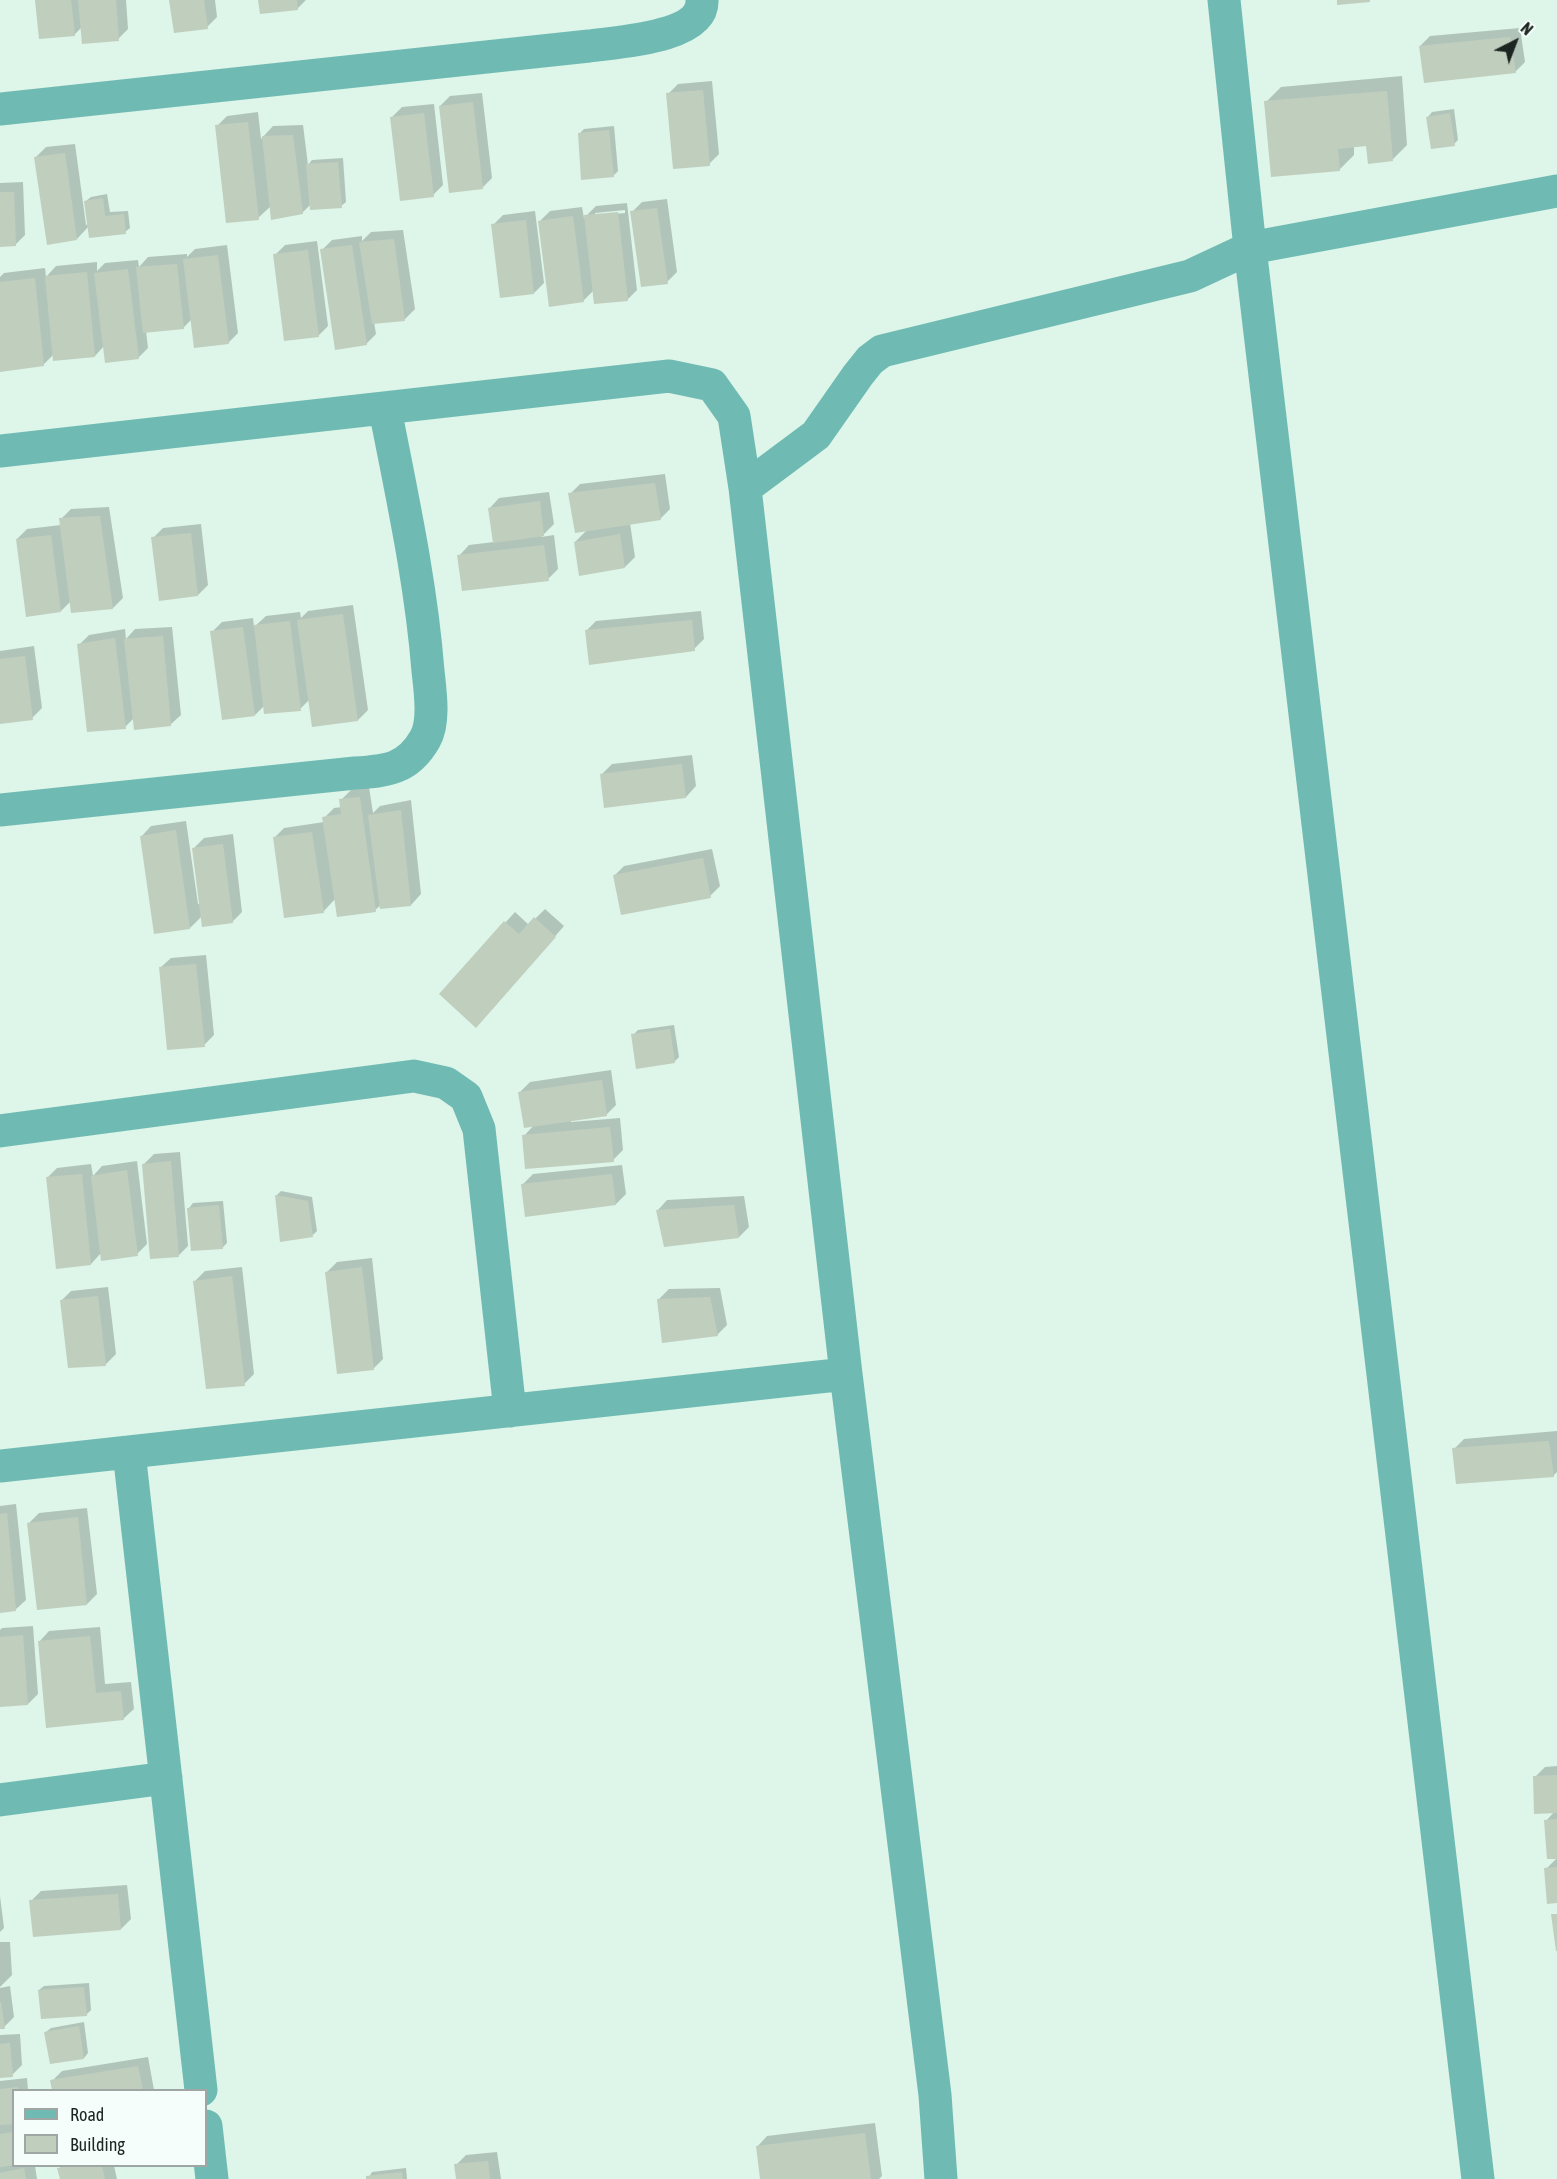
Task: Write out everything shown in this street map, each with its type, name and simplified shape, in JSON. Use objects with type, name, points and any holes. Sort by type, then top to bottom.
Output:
[{"type":"street","points":[[0,109],[589,46],[675,31],[698,15],[702,0]]},
{"type":"street","points":[[1224,0],[1250,248],[1478,2179]]},
{"type":"street","points":[[745,488],[816,435],[858,375],[870,360],[882,351],[1190,276],[1250,248],[1557,190]]},
{"type":"street","points":[[0,451],[669,376],[712,385],[734,416],[745,488],[846,1374],[935,2095],[941,2179]]},
{"type":"street","points":[[0,810],[386,771],[411,757],[426,737],[431,709],[426,644],[416,567],[385,409]]},
{"type":"street","points":[[0,1131],[414,1076],[446,1083],[466,1097],[479,1129],[510,1411]]},
{"type":"street","points":[[0,1466],[846,1374]]},
{"type":"street","points":[[129,1452],[201,2089]]},
{"type":"street","points":[[0,1800],[166,1778]]},
{"type":"street","points":[[207,2135],[212,2179]]},
{"type":"building","points":[[35,0],[71,0],[75,36],[39,39]]},
{"type":"building","points":[[78,0],[116,0],[119,41],[82,44]]},
{"type":"building","points":[[169,0],[204,0],[208,29],[174,33]]},
{"type":"building","points":[[258,0],[297,0],[298,10],[260,14]]},
{"type":"building","points":[[1337,0],[1370,0],[1370,2],[1337,5]]},
{"type":"building","points":[[1510,37],[1516,73],[1424,83],[1419,46]]},
{"type":"building","points":[[703,90],[710,166],[673,169],[666,93]]},
{"type":"building","points":[[1387,91],[1393,161],[1368,164],[1366,146],[1338,149],[1340,171],[1271,177],[1264,101]]},
{"type":"building","points":[[473,102],[483,189],[449,193],[439,106]]},
{"type":"building","points":[[424,113],[434,197],[400,201],[390,117]]},
{"type":"building","points":[[1450,113],[1455,146],[1431,149],[1426,117]]},
{"type":"building","points":[[248,122],[259,220],[226,223],[215,125]]},
{"type":"building","points":[[609,130],[614,177],[581,180],[578,133]]},
{"type":"building","points":[[293,135],[303,214],[271,220],[262,136]]},
{"type":"building","points":[[65,153],[77,240],[47,245],[34,157]]},
{"type":"building","points":[[338,162],[342,208],[310,210],[306,164]]},
{"type":"building","points":[[0,192],[14,192],[16,246],[0,247]]},
{"type":"building","points":[[103,198],[105,216],[124,214],[126,234],[89,238],[84,201]]},
{"type":"building","points":[[657,208],[668,284],[641,287],[630,211]]},
{"type":"building","points":[[618,212],[628,301],[594,304],[584,215]]},
{"type":"building","points":[[573,216],[584,302],[549,307],[538,221]]},
{"type":"building","points":[[526,220],[534,294],[500,298],[491,224]]},
{"type":"building","points":[[394,239],[405,321],[372,324],[359,242]]},
{"type":"building","points":[[352,245],[367,345],[335,350],[320,249]]},
{"type":"building","points":[[308,250],[319,337],[284,341],[273,254]]},
{"type":"building","points":[[218,255],[229,344],[194,348],[183,259]]},
{"type":"building","points":[[177,264],[184,329],[143,333],[136,267]]},
{"type":"building","points":[[128,269],[139,359],[105,363],[94,273]]},
{"type":"building","points":[[87,272],[95,357],[53,361],[45,276]]},
{"type":"building","points":[[35,278],[44,366],[0,372],[0,282]]},
{"type":"building","points":[[655,483],[661,520],[575,533],[568,493]]},
{"type":"building","points":[[540,501],[544,536],[493,543],[488,508]]},
{"type":"building","points":[[100,516],[113,609],[71,613],[59,518]]},
{"type":"building","points":[[191,533],[198,596],[159,601],[151,537]]},
{"type":"building","points":[[620,534],[625,568],[579,576],[574,542]]},
{"type":"building","points":[[51,535],[61,612],[26,617],[16,539]]},
{"type":"building","points":[[544,545],[549,581],[462,591],[457,555]]},
{"type":"building","points":[[343,614],[358,721],[312,727],[297,620]]},
{"type":"building","points":[[692,620],[695,651],[589,665],[585,630]]},
{"type":"building","points":[[290,621],[301,711],[264,714],[254,625]]},
{"type":"building","points":[[243,627],[255,716],[222,720],[210,631]]},
{"type":"building","points":[[163,636],[171,726],[134,730],[124,639]]},
{"type":"building","points":[[115,638],[126,729],[87,732],[77,644]]},
{"type":"building","points":[[25,656],[33,720],[0,724],[0,659]]},
{"type":"building","points":[[682,764],[686,798],[604,808],[600,774]]},
{"type":"building","points":[[360,797],[376,912],[337,917],[322,817],[341,814],[339,799]]},
{"type":"building","points":[[401,810],[411,906],[380,909],[368,815]]},
{"type":"building","points":[[176,830],[190,929],[154,934],[140,836]]},
{"type":"building","points":[[312,832],[324,913],[284,918],[273,837]]},
{"type":"building","points":[[223,844],[233,923],[202,927],[192,848]]},
{"type":"building","points":[[703,858],[711,898],[621,915],[613,875]]},
{"type":"building","points":[[534,917],[556,937],[476,1028],[439,994],[504,921],[519,934]]},
{"type":"building","points":[[196,964],[205,1047],[167,1050],[159,967]]},
{"type":"building","points":[[670,1029],[675,1063],[636,1069],[631,1034]]},
{"type":"building","points":[[602,1080],[607,1116],[524,1128],[518,1092]]},
{"type":"building","points":[[610,1127],[614,1162],[525,1169],[522,1135]]},
{"type":"building","points":[[171,1161],[179,1257],[150,1259],[142,1164]]},
{"type":"building","points":[[127,1170],[138,1256],[101,1261],[91,1176]]},
{"type":"building","points":[[82,1174],[91,1265],[56,1269],[46,1177]]},
{"type":"building","points":[[612,1174],[616,1205],[525,1217],[521,1184]]},
{"type":"building","points":[[275,1195],[308,1201],[313,1237],[280,1242]]},
{"type":"building","points":[[219,1205],[223,1249],[191,1251],[187,1208]]},
{"type":"building","points":[[734,1205],[739,1238],[664,1247],[656,1210]]},
{"type":"building","points":[[362,1267],[374,1370],[337,1374],[325,1272]]},
{"type":"building","points":[[232,1276],[245,1386],[206,1389],[193,1281]]},
{"type":"building","points":[[98,1296],[106,1366],[68,1368],[60,1300]]},
{"type":"building","points":[[710,1297],[718,1336],[662,1343],[657,1299]]},
{"type":"building","points":[[1549,1441],[1554,1477],[1456,1484],[1452,1448]]},
{"type":"building","points":[[7,1513],[16,1611],[0,1613],[0,1514]]},
{"type":"building","points":[[78,1517],[87,1605],[37,1610],[27,1523]]},
{"type":"building","points":[[23,1635],[28,1705],[0,1707],[0,1637]]},
{"type":"building","points":[[90,1636],[96,1693],[121,1691],[124,1720],[46,1728],[38,1641]]},
{"type":"building","points":[[1557,1775],[1557,1813],[1534,1814],[1533,1776]]},
{"type":"building","points":[[1557,1819],[1557,1859],[1547,1859],[1544,1820]]},
{"type":"building","points":[[1557,1867],[1557,1903],[1547,1904],[1544,1868]]},
{"type":"building","points":[[118,1894],[121,1930],[33,1937],[29,1900]]},
{"type":"building","points":[[1551,1914],[1557,1914],[1557,1951],[1556,1951]]},
{"type":"building","points":[[84,1987],[87,2016],[41,2019],[38,1990]]},
{"type":"building","points":[[1,2002],[5,2029],[0,2029]]},
{"type":"building","points":[[79,2026],[84,2059],[50,2064],[44,2032]]},
{"type":"building","points":[[10,2043],[13,2077],[0,2078],[0,2044]]},
{"type":"building","points":[[138,2066],[143,2089],[52,2089],[50,2080]]},
{"type":"building","points":[[18,2087],[18,2089],[12,2089],[12,2124],[0,2125],[0,2089]]},
{"type":"building","points":[[12,2132],[12,2165],[0,2167],[0,2134]]},
{"type":"building","points":[[865,2133],[871,2179],[760,2179],[756,2146]]},
{"type":"building","points":[[488,2161],[490,2179],[456,2179],[454,2164]]},
{"type":"building","points":[[102,2167],[105,2179],[60,2179],[57,2168]]},
{"type":"building","points":[[24,2168],[26,2179],[0,2179],[0,2173]]},
{"type":"building","points":[[402,2172],[403,2179],[366,2179],[366,2176]]}]
